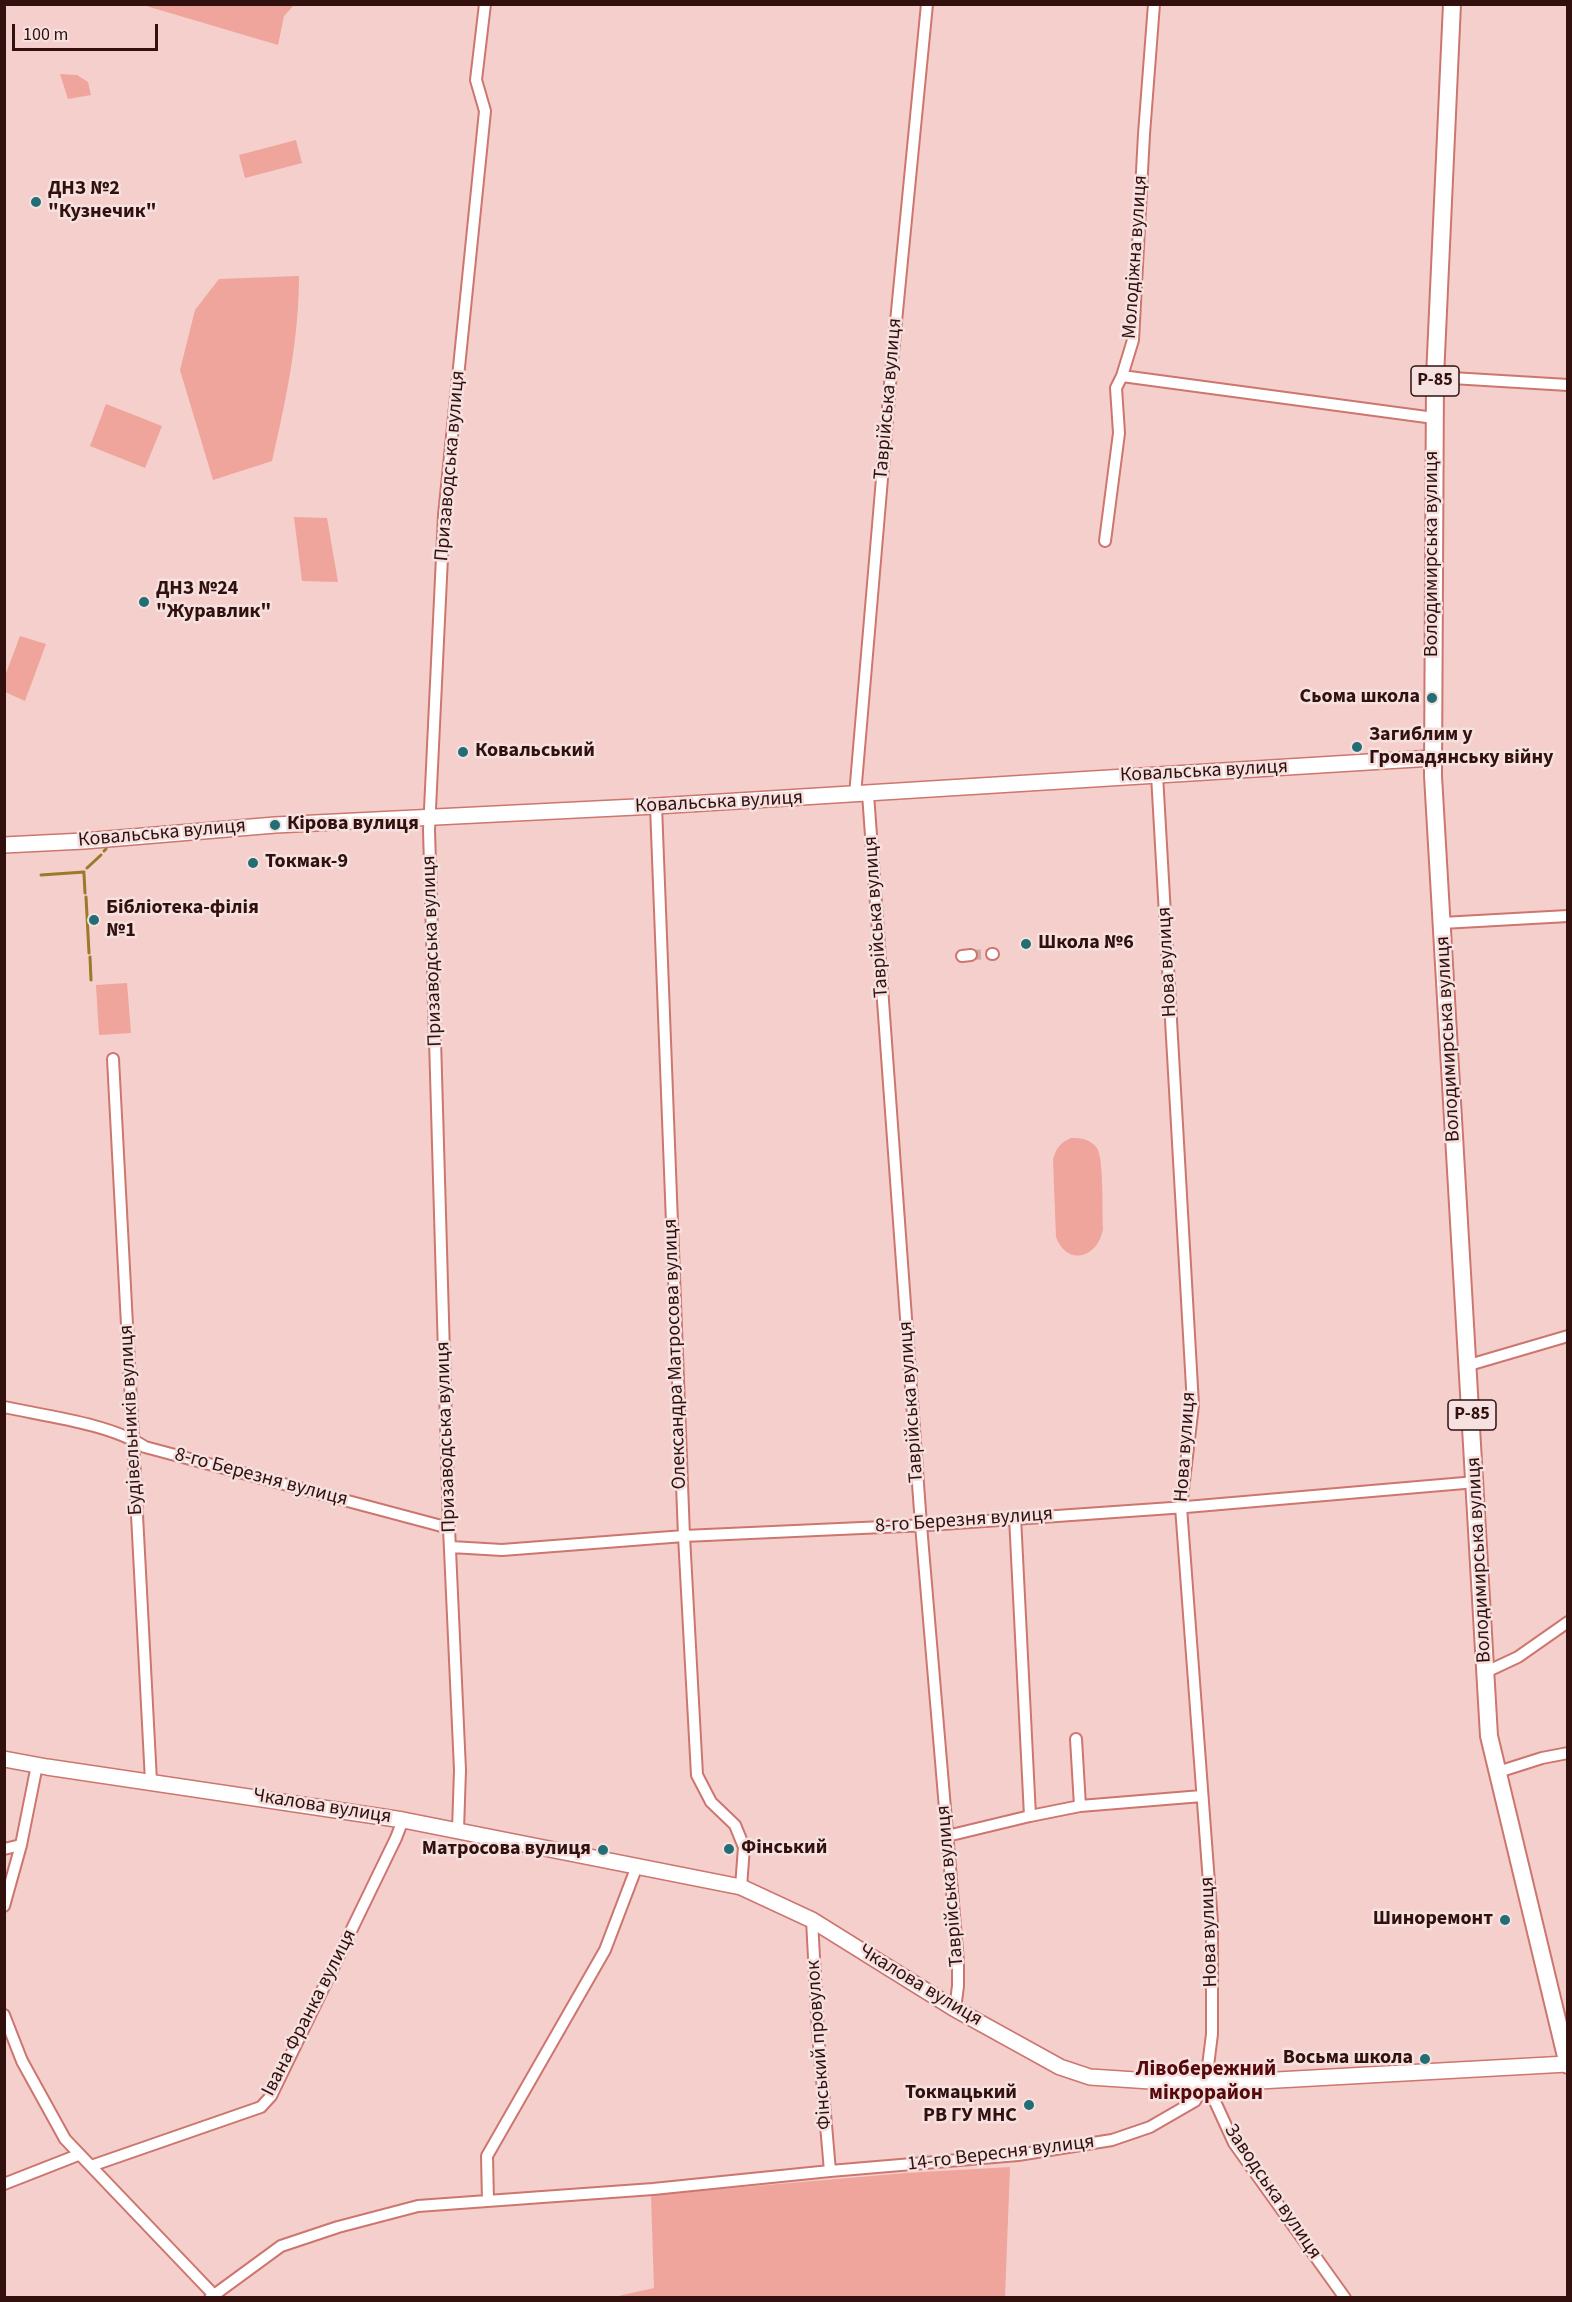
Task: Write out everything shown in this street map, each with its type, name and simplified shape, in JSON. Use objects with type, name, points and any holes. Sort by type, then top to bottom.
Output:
[{"type":"main road","name":"Володимирська вулиця","points":[[1452,4],[1434,418],[1433,758],[1442,923],[1489,1736],[1567,2064]]},
{"type":"main road","name":"Ковальська вулиця","points":[[4,845],[84,842],[275,825],[656,806],[1433,758]]},
{"type":"main road","name":"Чкалова вулиця","points":[[4,1759],[403,1820],[741,1887],[812,1920],[955,2009],[1060,2067],[1090,2077],[1206,2082]]},
{"type":"main road","points":[[1206,2082],[1339,2078],[1567,2064]]},
{"type":"street","name":"Призаводська вулиця","points":[[458,1830],[460,1770],[449,1528],[430,819],[444,515],[485,111],[476,80],[485,4]]},
{"type":"street","name":"Таврійська вулиця","points":[[927,4],[891,373],[862,794],[958,1962],[955,2009]]},
{"type":"street","name":"Молодіжна вулиця","points":[[1105,541],[1119,433],[1116,388],[1133,340],[1144,134],[1154,4]]},
{"type":"street","points":[[1122,376],[1434,418]]},
{"type":"street","points":[[1435,377],[1568,385]]},
{"type":"street","name":"Нова вулиця","points":[[1157,775],[1193,1405],[1181,1507],[1212,1923],[1212,2034],[1206,2082]]},
{"type":"street","name":"Олександра Матросова вулиця","points":[[656,806],[684,1536],[698,1775],[711,1802],[735,1825],[744,1847],[741,1887]]},
{"type":"street","points":[[1442,923],[1568,916]]},
{"type":"street","name":"Будівельників вулиця","points":[[113,1059],[151,1781]]},
{"type":"street","points":[[1469,1365],[1568,1336]]},
{"type":"street","name":"8-го Березня вулиця","points":[[4,1407],[114,1431],[134,1439],[145,1447],[449,1528]]},
{"type":"street","name":"8-го Березня вулиця","points":[[451,1547],[502,1550],[684,1536],[921,1525],[1181,1507],[1476,1482]]},
{"type":"street","points":[[1015,1517],[1030,1816]]},
{"type":"street","points":[[1486,1672],[1518,1657],[1568,1622]]},
{"type":"street","points":[[1076,1739],[1080,1806]]},
{"type":"street","points":[[1498,1772],[1542,1758],[1568,1753]]},
{"type":"street","points":[[4,1906],[21,1845],[38,1765]]},
{"type":"street","points":[[947,1836],[1080,1806],[1203,1796]]},
{"type":"street","name":"Івана Франка вулиця","points":[[91,2166],[261,2107],[271,2096],[403,1820]]},
{"type":"street","points":[[4,1849],[21,1845]]},
{"type":"street","points":[[488,2201],[487,2156],[605,1950],[637,1866]]},
{"type":"street","name":"Фінський провулок","points":[[812,1920],[818,2033],[830,2171]]},
{"type":"street","points":[[4,2015],[22,2061],[65,2139],[211,2296]]},
{"type":"street","name":"14-го Вересня вулиця","points":[[211,2296],[280,2246],[338,2227],[418,2206],[653,2188],[1017,2155],[1112,2140],[1150,2127],[1195,2101],[1206,2082]]},
{"type":"street","name":"Заводська вулиця","points":[[1206,2082],[1234,2143],[1345,2298]]},
{"type":"street","points":[[4,2184],[78,2155]]},
{"type":"shaded area","points":[[294,4],[284,16],[278,45],[143,5]]},
{"type":"shaded area","points":[[60,74],[77,75],[88,82],[91,95],[68,99]]},
{"type":"shaded area","points":[[296,140],[302,163],[245,178],[239,155]]},
{"type":"shaded area","points":[[299,276],[294,346],[272,461],[213,480],[180,370],[195,310],[219,279]]},
{"type":"shaded area","points":[[106,404],[162,426],[145,468],[90,446]]},
{"type":"shaded area","points":[[294,517],[327,518],[338,582],[302,581]]},
{"type":"shaded area","points":[[20,636],[46,644],[25,701],[5,692],[5,676]]},
{"type":"shaded area","points":[[127,983],[131,1033],[99,1035],[96,985]]},
{"type":"shaded area","points":[[1071,1138],[1079,1138],[1092,1143],[1097,1148],[1101,1163],[1103,1229],[1095,1247],[1082,1255],[1067,1252],[1056,1237],[1053,1160],[1059,1146]]},
{"type":"shaded area","points":[[1010,2167],[1005,2297],[614,2297],[654,2288],[651,2195],[906,2173]]},
{"type":"waterway","points":[[87,868],[101,855]]},
{"type":"waterway","points":[[41,875],[84,872]]},
{"type":"waterway","points":[[84,874],[85,893]]},
{"type":"waterway","points":[[86,897],[89,953]]},
{"type":"waterway","points":[[90,957],[91,980]]},
{"type":"tunnel","points":[[971,955],[992,954]]},
{"type":"place","name":"ДНЗ №2 \"Кузнечик\"","points":[[36,202]]},
{"type":"place","name":"ДНЗ №24 \"Журавлик\"","points":[[144,602]]},
{"type":"place","name":"Сьома школа","points":[[1432,698]]},
{"type":"place","name":"Загиблим у Громадянську війну","points":[[1357,747]]},
{"type":"place","name":"Ковальський","points":[[463,752]]},
{"type":"place","name":"Кірова вулиця","points":[[275,825]]},
{"type":"place","name":"Токмак-9","points":[[253,863]]},
{"type":"place","name":"Бібліотека-філія №1","points":[[94,920]]},
{"type":"place","name":"Школа №6","points":[[1026,944]]},
{"type":"place","name":"Фінський","points":[[729,1849]]},
{"type":"place","name":"Матросова вулиця","points":[[603,1850]]},
{"type":"place","name":"Шиноремонт","points":[[1505,1920]]},
{"type":"place","name":"Восьма школа","points":[[1425,2059]]},
{"type":"place","name":"Токмацький РВ ГУ МНС","points":[[1029,2105]]},
{"type":"district","name":"Лівобережний мікрорайон","points":[[1206,2082]]}]
